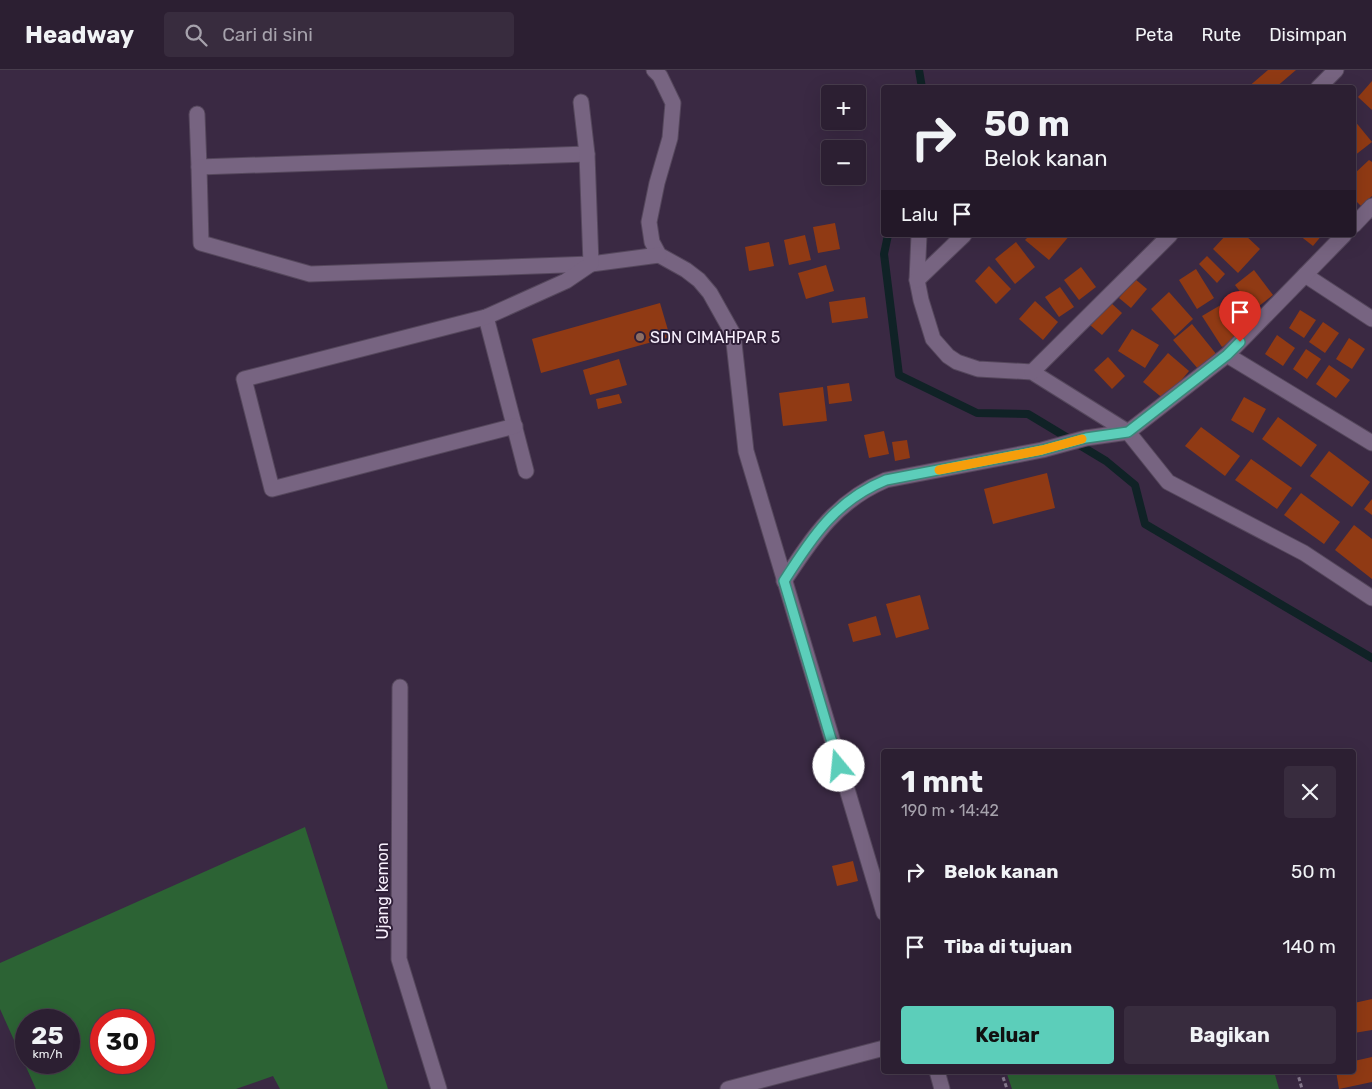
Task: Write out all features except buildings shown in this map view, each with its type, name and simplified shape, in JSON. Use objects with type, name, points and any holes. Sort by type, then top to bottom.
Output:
[{"type":"street","points":[[654,70],[660,76],[673,102],[670,138],[657,183],[649,222],[652,242],[659,256]]},
{"type":"street","points":[[1321,85],[1336,70]]},
{"type":"street","points":[[581,102],[587,154],[591,264]]},
{"type":"street","points":[[197,114],[201,243],[310,274],[591,264],[659,256],[686,270],[699,280],[710,293],[733,334],[746,451],[881,895]]},
{"type":"street","points":[[199,167],[587,154]]},
{"type":"street","points":[[1356,223],[1372,206]]},
{"type":"street","points":[[919,237],[917,280],[934,339],[948,356],[957,362],[978,369],[1032,372],[1128,432],[1168,482],[1304,553],[1372,598]]},
{"type":"street","points":[[917,280],[962,237]]},
{"type":"street","points":[[784,581],[817,530],[849,500],[867,488],[886,480],[1042,450],[1086,438],[1128,432],[1227,355],[1342,237]]},
{"type":"street","points":[[1032,372],[1160,238]]},
{"type":"street","points":[[515,426],[272,489],[244,379],[486,317],[566,281],[591,264]]},
{"type":"street","points":[[1305,275],[1372,319]]},
{"type":"street","points":[[486,317],[526,472]]},
{"type":"street","points":[[1227,355],[1372,443]]},
{"type":"street","name":"Ujang kemon","points":[[400,687],[399,959],[439,1089]]},
{"type":"street","points":[[728,1089],[881,1049]]},
{"type":"street","points":[[938,1074],[942,1089]]},
{"type":"path","points":[[1002,1074],[1007,1089]]},
{"type":"path","points":[[1298,1074],[1302,1089]]},
{"type":"green space","points":[[305,827],[388,1089],[280,1089],[273,1076],[236,1089],[36,1089],[29,1074],[80,1074],[80,1009],[15,1009],[15,1042],[0,1009],[0,963]]},
{"type":"green space","points":[[1007,1074],[1275,1074],[1279,1089],[1012,1089]]},
{"type":"waterway","points":[[919,70],[922,85]]},
{"type":"waterway","points":[[888,237],[884,254],[899,375],[977,413],[1028,414],[1106,461],[1135,485],[1145,524],[1372,658]]},
{"type":"slow traffic","points":[[939,470],[1042,450],[1082,439]]},
{"type":"place","name":"SDN CIMAHPAR 5","points":[[640,337]]},
{"type":"route","points":[[839,766],[784,581],[817,530],[849,500],[867,488],[886,480],[1042,450],[1086,438],[1128,432],[1227,355],[1240,342]]}]
